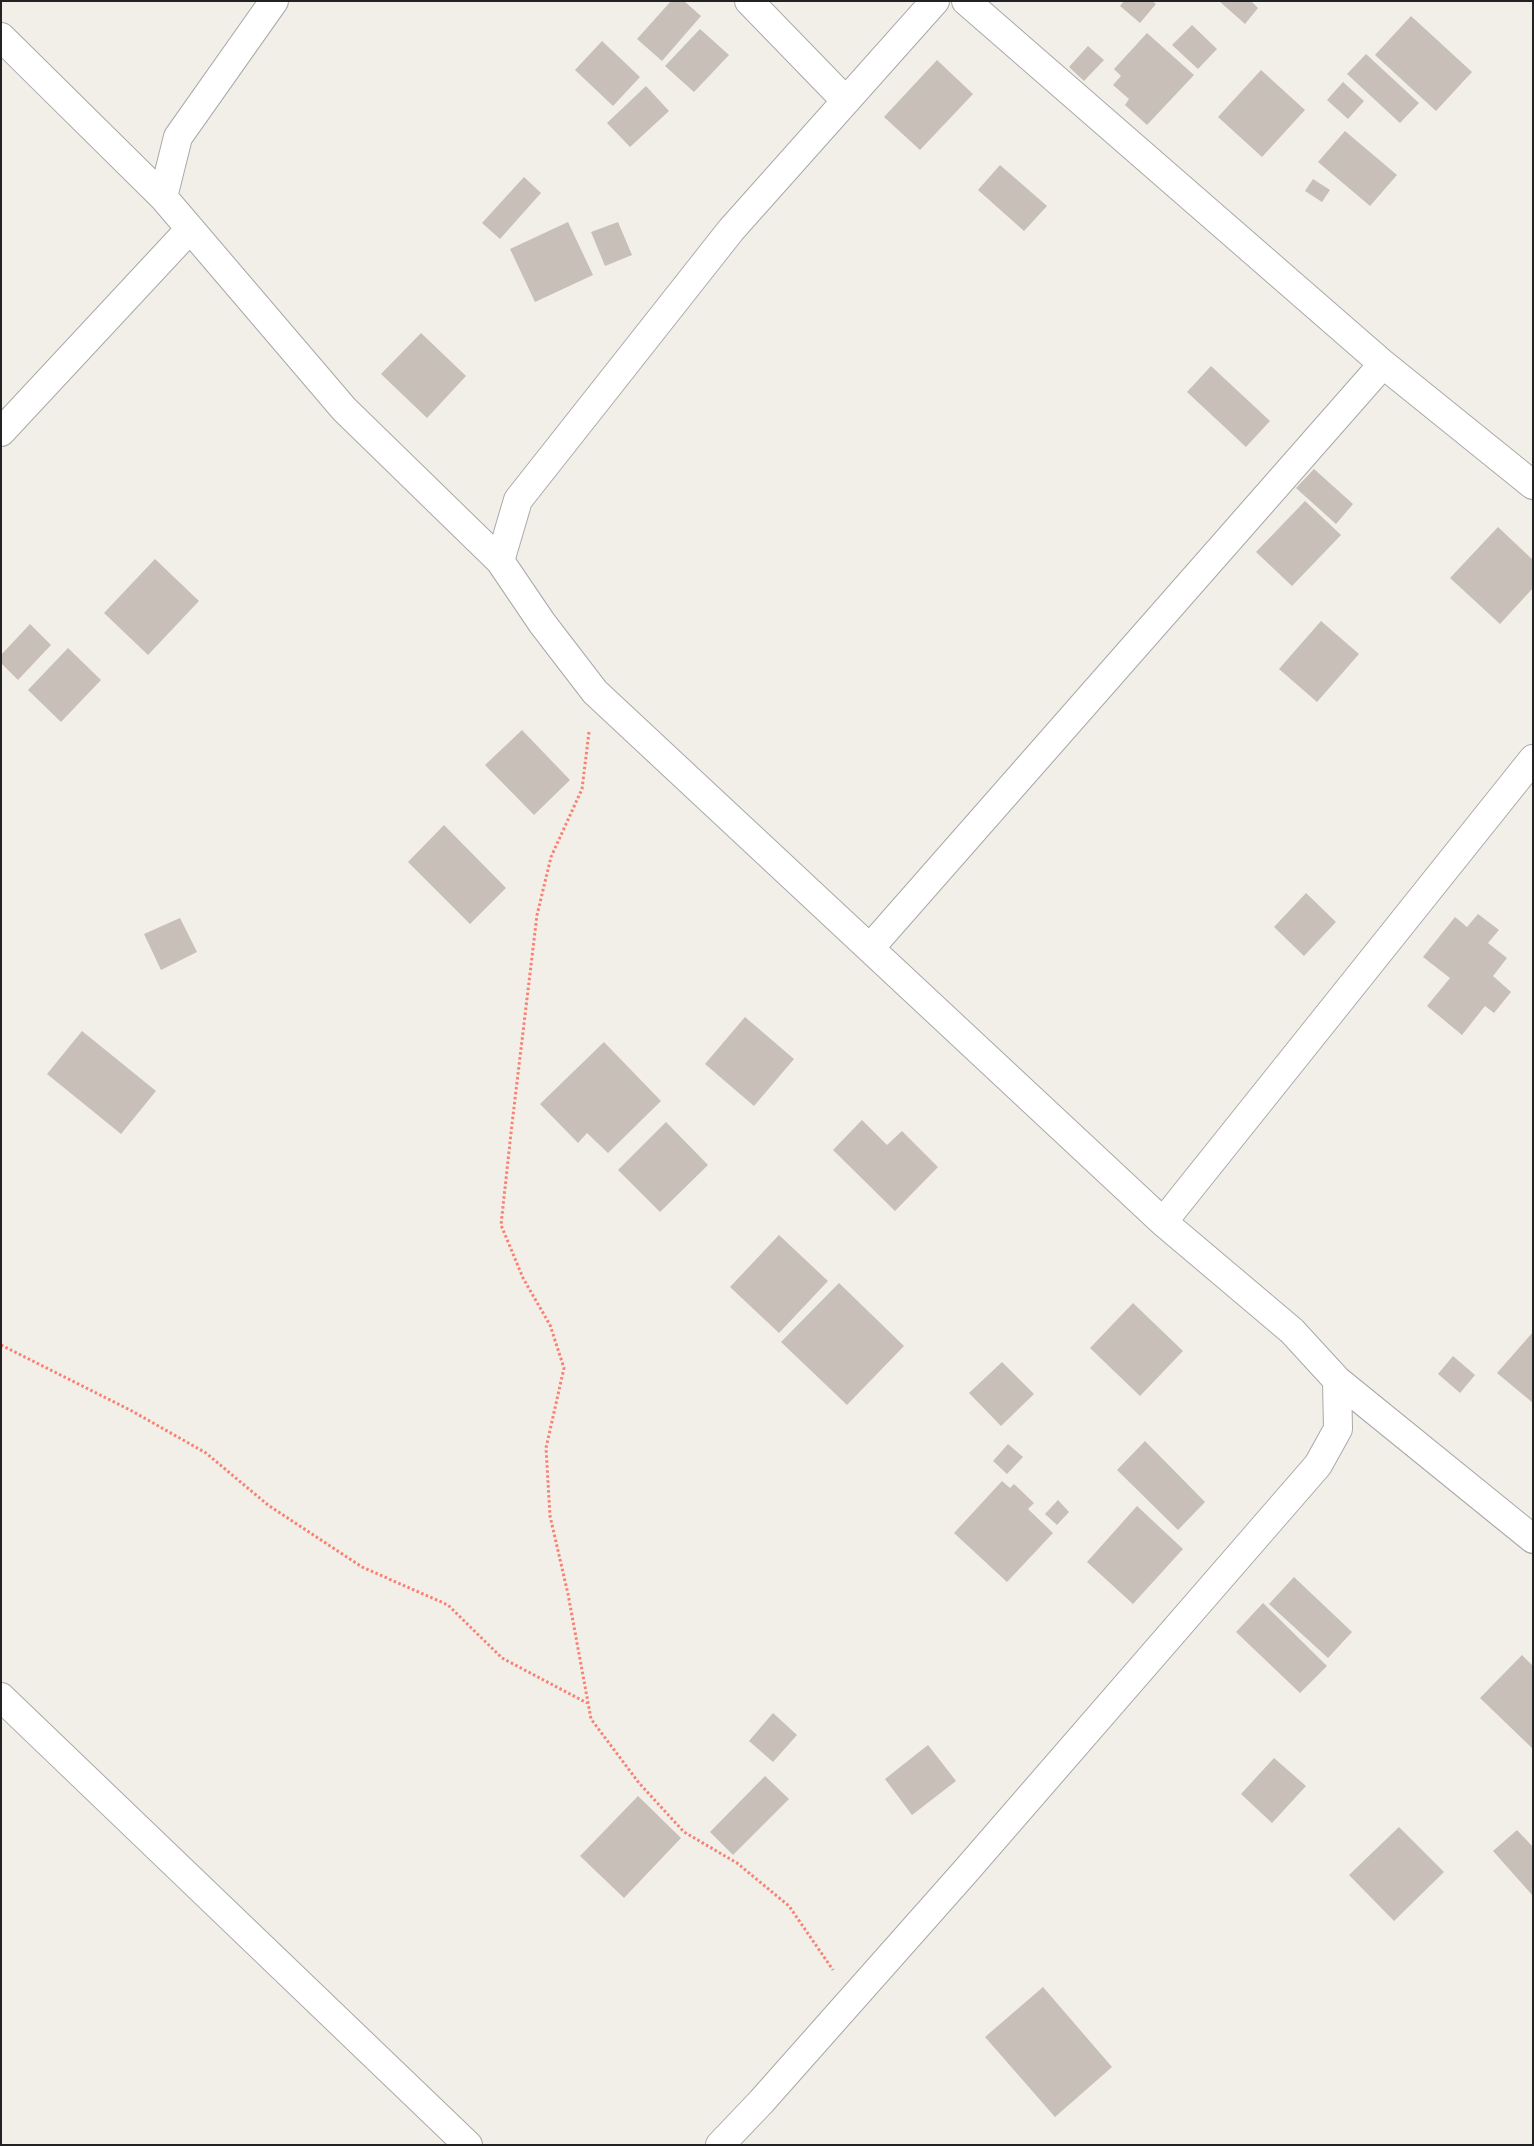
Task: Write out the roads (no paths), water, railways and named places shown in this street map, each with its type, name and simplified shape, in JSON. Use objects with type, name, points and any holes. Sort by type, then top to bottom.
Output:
[{"type":"street","points":[[162,198],[178,137],[274,1]]},
{"type":"street","points":[[749,1],[846,101]]},
{"type":"street","points":[[500,561],[518,500],[731,230],[935,1]]},
{"type":"street","points":[[966,1],[1383,364],[1533,485]]},
{"type":"street","points":[[1,36],[162,198],[344,409],[500,561],[542,623],[595,692],[1162,1222],[1292,1331],[1337,1380],[1533,1539]]},
{"type":"street","points":[[1,432],[190,229]]},
{"type":"street","points":[[870,948],[1383,364]]},
{"type":"street","points":[[1162,1222],[1533,759]]},
{"type":"street","points":[[720,2145],[853,1998],[1318,1465],[1338,1429],[1337,1380]]},
{"type":"street","points":[[1,1697],[468,2145]]}]
